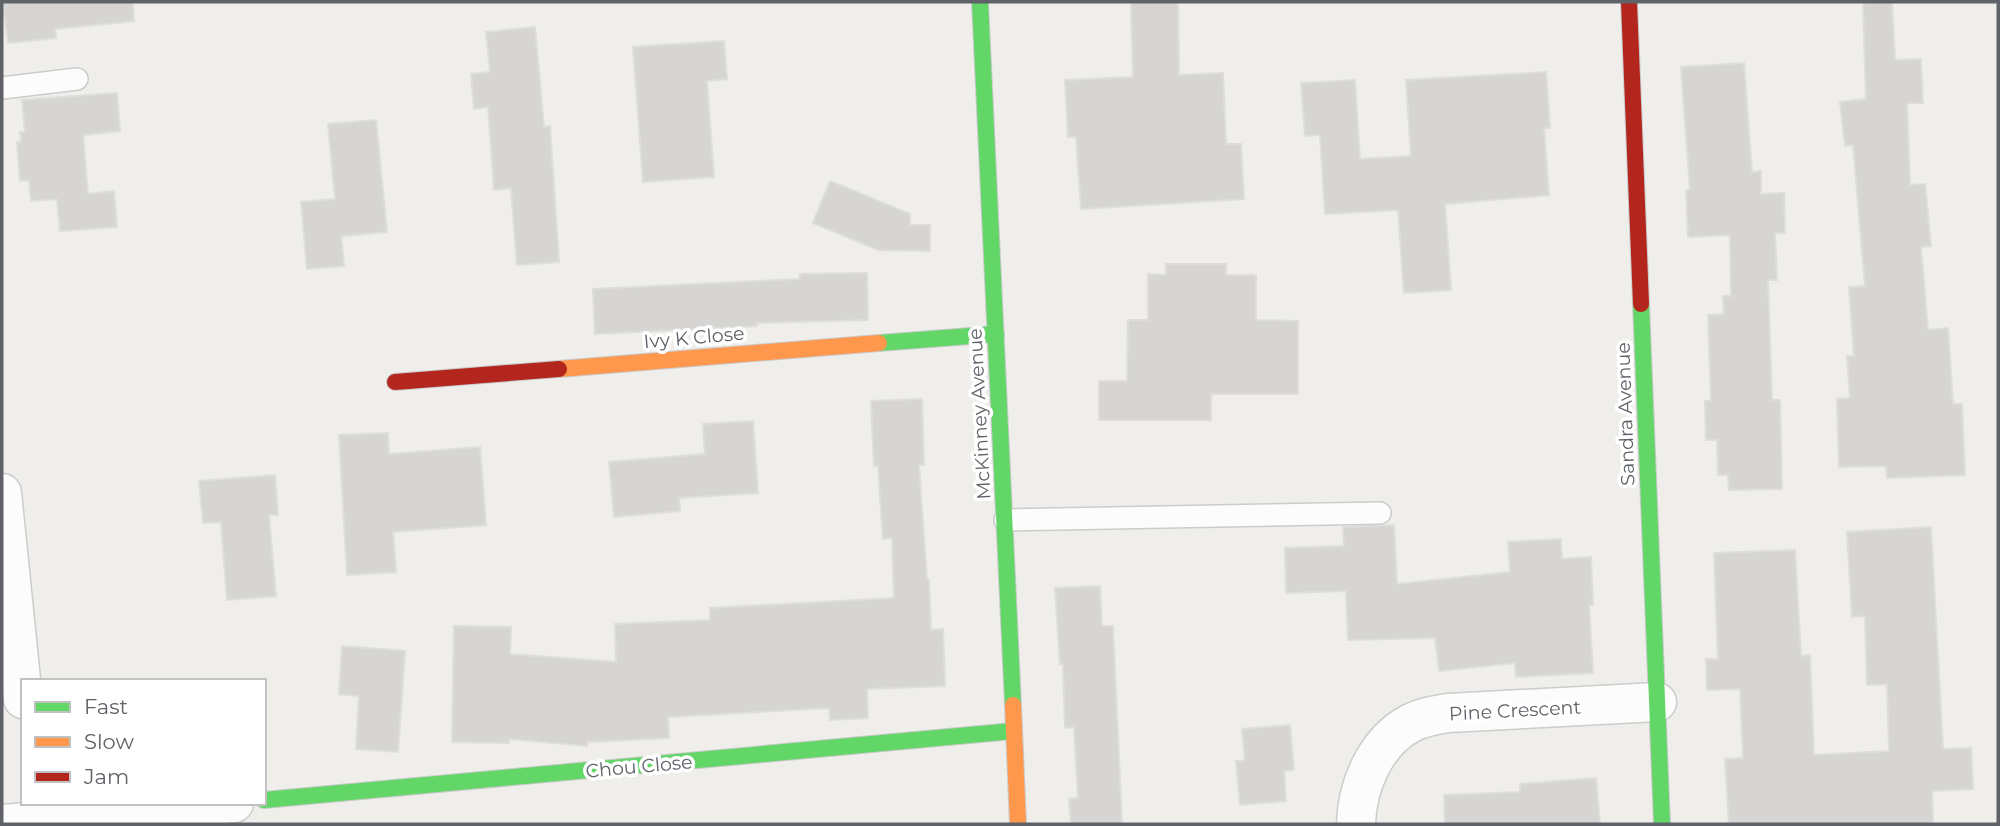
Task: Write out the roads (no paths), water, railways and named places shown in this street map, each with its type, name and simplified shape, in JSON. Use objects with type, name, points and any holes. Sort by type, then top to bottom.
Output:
[{"type":"street","name":"McKinney Avenue","points":[[980,2],[1018,824]]},
{"type":"street","name":"Sandra Avenue","points":[[1629,2],[1662,824]]},
{"type":"street","name":"Ivy K Close","points":[[395,382],[996,334]]},
{"type":"street","points":[[2,494],[21,679]]},
{"type":"street","name":"Pine Crescent","points":[[1356,824],[1357,804],[1363,780],[1376,757],[1409,724],[1425,717],[1448,713],[1657,702]]},
{"type":"street","name":"Chou Close","points":[[266,800],[1013,731]]},
{"type":"street","points":[[24,816],[202,805]]},
{"type":"lane","points":[[2,88],[77,79]]},
{"type":"lane","points":[[1005,520],[1380,513]]}]
